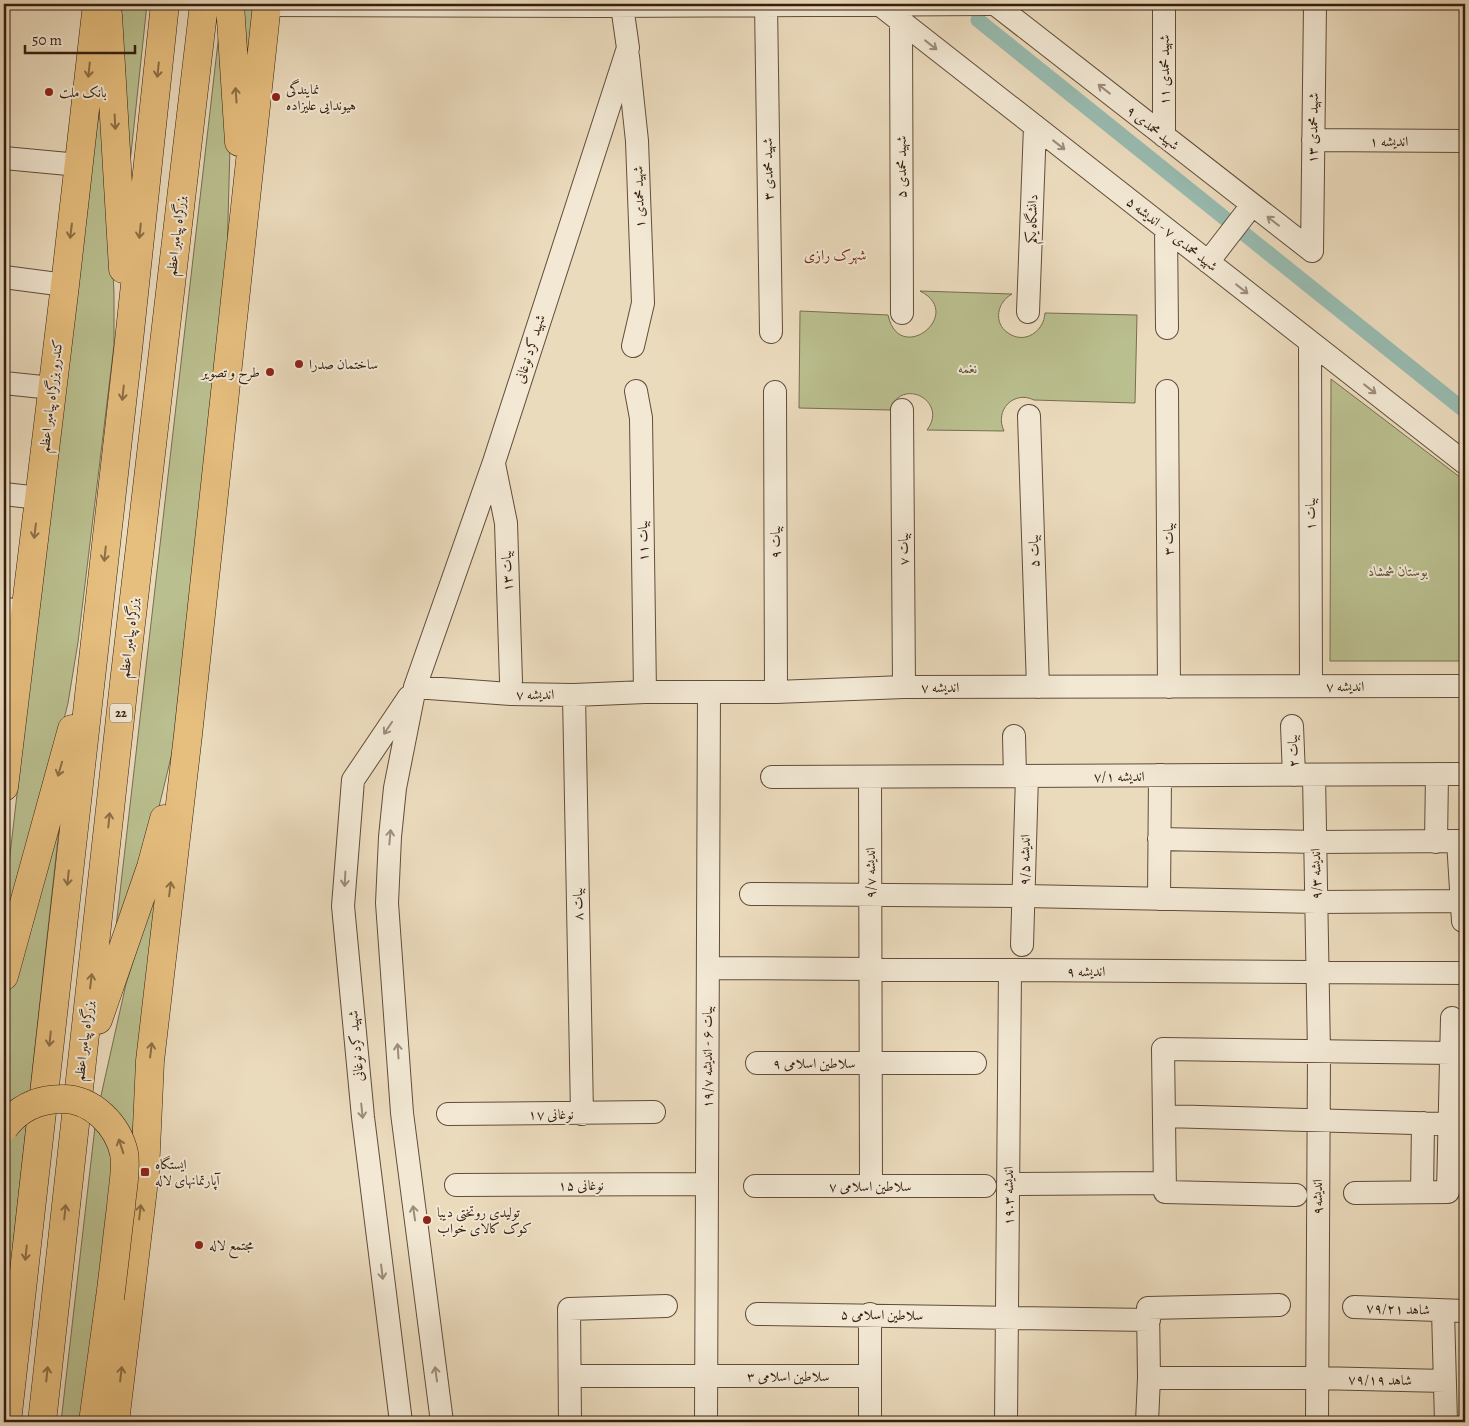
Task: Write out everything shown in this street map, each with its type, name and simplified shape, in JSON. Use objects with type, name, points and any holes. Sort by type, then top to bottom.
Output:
[{"type":"highway","name":"کندرو بزرگراه پیامبر اعظم","points":[[4,787],[14,619],[39,498],[97,4]]},
{"type":"highway","points":[[107,4],[128,350]]},
{"type":"highway","points":[[7,1422],[128,350],[165,4]]},
{"type":"highway","name":"بزرگراه پیامبر اعظم","points":[[42,1422],[124,684],[204,4]]},
{"type":"highway","points":[[230,4],[244,214]]},
{"type":"highway","points":[[115,1422],[145,1172],[150,1061],[188,735],[267,4]]},
{"type":"highway","points":[[4,976],[46,818],[94,655]]},
{"type":"highway","points":[[81,1071],[151,867],[188,735]]},
{"type":"highway","points":[[4,1128],[10,1119],[27,1106],[47,1099],[68,1099],[88,1105],[105,1118],[117,1134],[124,1154],[124,1175],[110,1298],[93,1422]]},
{"type":"street","points":[[267,4],[990,4]]},
{"type":"street","name":"شهید محمدی ۷ - اندیشه ۵","points":[[879,4],[1465,463]]},
{"type":"street","name":"شهید محمدی ۹","points":[[995,4],[1312,251]]},
{"type":"street","name":"شهید محمدی ۱۱","points":[[1164,4],[1164,136]]},
{"type":"street","name":"شهید محمدی ۱۳","points":[[1312,251],[1315,4]]},
{"type":"street","name":"شهید کرد نوغانی","points":[[442,1422],[402,1114],[387,903],[390,837],[395,788],[415,687],[494,462],[628,48],[607,5]]},
{"type":"street","name":"شهید محمدی ۳","points":[[766,5],[771,332]]},
{"type":"street","name":"شهید محمدی ۵","points":[[901,22],[902,313]]},
{"type":"street","name":"شهید محمدی ۱","points":[[628,48],[637,141],[643,303],[633,346]]},
{"type":"street","name":"دانشگاه یکم","points":[[1028,312],[1035,126]]},
{"type":"street","name":"اندیشه ۱","points":[[1313,140],[1465,141]]},
{"type":"street","points":[[4,158],[79,165]]},
{"type":"street","points":[[1208,262],[1252,205]]},
{"type":"street","points":[[1166,229],[1167,328]]},
{"type":"street","points":[[4,277],[65,285]]},
{"type":"street","name":"بیات ۱","points":[[1310,342],[1311,686]]},
{"type":"street","points":[[4,383],[52,388]]},
{"type":"street","name":"بیات ۱۱","points":[[636,391],[640,418],[645,692]]},
{"type":"street","name":"بیات ۳","points":[[1167,391],[1169,687]]},
{"type":"street","name":"بیات ۹","points":[[775,392],[776,692]]},
{"type":"street","name":"بیات ۷","points":[[902,410],[904,688]]},
{"type":"street","name":"بیات ۵","points":[[1030,416],[1038,687]]},
{"type":"street","name":"بیات ۱۳","points":[[494,462],[506,523],[511,681]]},
{"type":"street","points":[[4,494],[39,498]]},
{"type":"street","name":"اندیشه ۷","points":[[415,687],[510,694],[574,695],[904,688],[1465,686]]},
{"type":"street","name":"شهید کرد نوغانی","points":[[401,1422],[363,1117],[343,906],[353,780],[415,687]]},
{"type":"street","name":"بیات ۶ - اندیشه ۱۹/۷","points":[[706,1422],[709,692]]},
{"type":"street","name":"بیات ۸","points":[[574,695],[582,1114]]},
{"type":"street","name":"بیات ۲","points":[[1292,726],[1304,775]]},
{"type":"street","name":"اندیشه ۹/۵","points":[[1014,736],[1021,776],[1024,896],[1022,945]]},
{"type":"street","points":[[1436,842],[1437,774]]},
{"type":"street","name":"اندیشه ۷/۱","points":[[772,777],[1465,774]]},
{"type":"street","points":[[1159,899],[1160,775]]},
{"type":"street","name":"اندیشه ۹/۳","points":[[1304,775],[1316,842],[1318,972]]},
{"type":"street","name":"اندیشه ۹/۷","points":[[870,777],[871,1186]]},
{"type":"street","points":[[751,894],[1024,896],[1317,902],[1462,911],[1458,841],[1316,842],[1159,838]]},
{"type":"street","name":"اندیشه ۹","points":[[708,968],[1465,973]]},
{"type":"street","name":"اندیشه ۱۹.۳","points":[[1006,1422],[1010,970]]},
{"type":"street","name":"اندیشه۹","points":[[1316,1422],[1318,972]]},
{"type":"street","points":[[1355,1193],[1448,1192],[1457,1176],[1451,1053],[1452,1018]]},
{"type":"street","points":[[1296,1195],[1165,1192],[1163,1049],[1319,1053],[1451,1053]]},
{"type":"street","name":"سلاطین اسلامی ۹","points":[[757,1063],[975,1063]]},
{"type":"street","name":"نوغانی ۱۷","points":[[448,1114],[654,1112]]},
{"type":"street","points":[[1164,1116],[1423,1123],[1455,1113]]},
{"type":"street","points":[[1422,1192],[1423,1123]]},
{"type":"street","points":[[1008,1184],[1164,1183]]},
{"type":"street","name":"نوغانی ۱۵","points":[[456,1186],[707,1184]]},
{"type":"street","name":"سلاطین اسلامی ۷","points":[[755,1186],[985,1186]]},
{"type":"street","points":[[1147,1422],[1149,1378],[1148,1308],[1279,1304]]},
{"type":"street","points":[[570,1422],[569,1309],[666,1306]]},
{"type":"street","name":"شاهد ۷۹/۲۱","points":[[1354,1307],[1465,1312]]},
{"type":"street","points":[[1443,1310],[1446,1422]]},
{"type":"street","name":"سلاطین اسلامی ۵","points":[[757,1314],[870,1314],[1148,1320]]},
{"type":"street","points":[[870,1314],[870,1422]]},
{"type":"street","name":"سلاطین اسلامی ۳","points":[[570,1376],[870,1376]]},
{"type":"street","name":"شاهد ۷۹/۱۹","points":[[1149,1378],[1316,1378],[1445,1381]]},
{"type":"green space","points":[[121,4],[147,4],[130,163]]},
{"type":"green space","points":[[239,4],[259,4],[246,102]]},
{"type":"green space","points":[[221,16],[230,146],[227,257],[173,749],[157,815],[113,953]]},
{"type":"green space","points":[[102,92],[105,93],[114,294],[114,345],[78,642],[68,703],[4,955],[4,907],[83,222]]},
{"type":"green space","name":"نغمه","points":[[920,291],[1012,294],[1000,307],[1000,324],[1008,333],[1021,337],[1027,337],[1037,330],[1044,320],[1045,313],[1137,315],[1135,403],[1019,398],[1013,400],[1004,409],[1002,423],[1004,431],[927,430],[932,419],[932,410],[928,402],[921,396],[912,394],[904,395],[896,400],[890,410],[799,408],[800,311],[888,315],[894,330],[904,336],[915,336],[925,331],[933,322],[936,312],[932,301]]},
{"type":"green space","name":"بوستان شمشاد","points":[[1331,379],[1465,481],[1465,661],[1330,661]]},
{"type":"green space","points":[[65,775],[4,1328],[4,1013]]},
{"type":"green space","points":[[161,873],[140,1044],[120,1285],[85,1422],[61,1422],[96,1118],[126,984]]},
{"type":"waterway","points":[[978,20],[1465,411]]},
{"type":"place","name":"بانک ملت","points":[[49,92]]},
{"type":"place","name":"نمایندگی هیوندایی علیزاده","points":[[276,97]]},
{"type":"place","name":"ساختمان صدرا","points":[[299,364]]},
{"type":"place","name":"طرح و تصویر","points":[[270,372]]},
{"type":"place","name":"ایستگاه آپارتمانهای لاله","points":[[145,1172]]},
{"type":"place","name":"تولیدی روتختی دیبا کوک کالای خواب","points":[[427,1220]]},
{"type":"place","name":"مجتمع لاله","points":[[199,1245]]},
{"type":"district","name":"شهرک رازی","points":[[835,255]]}]
